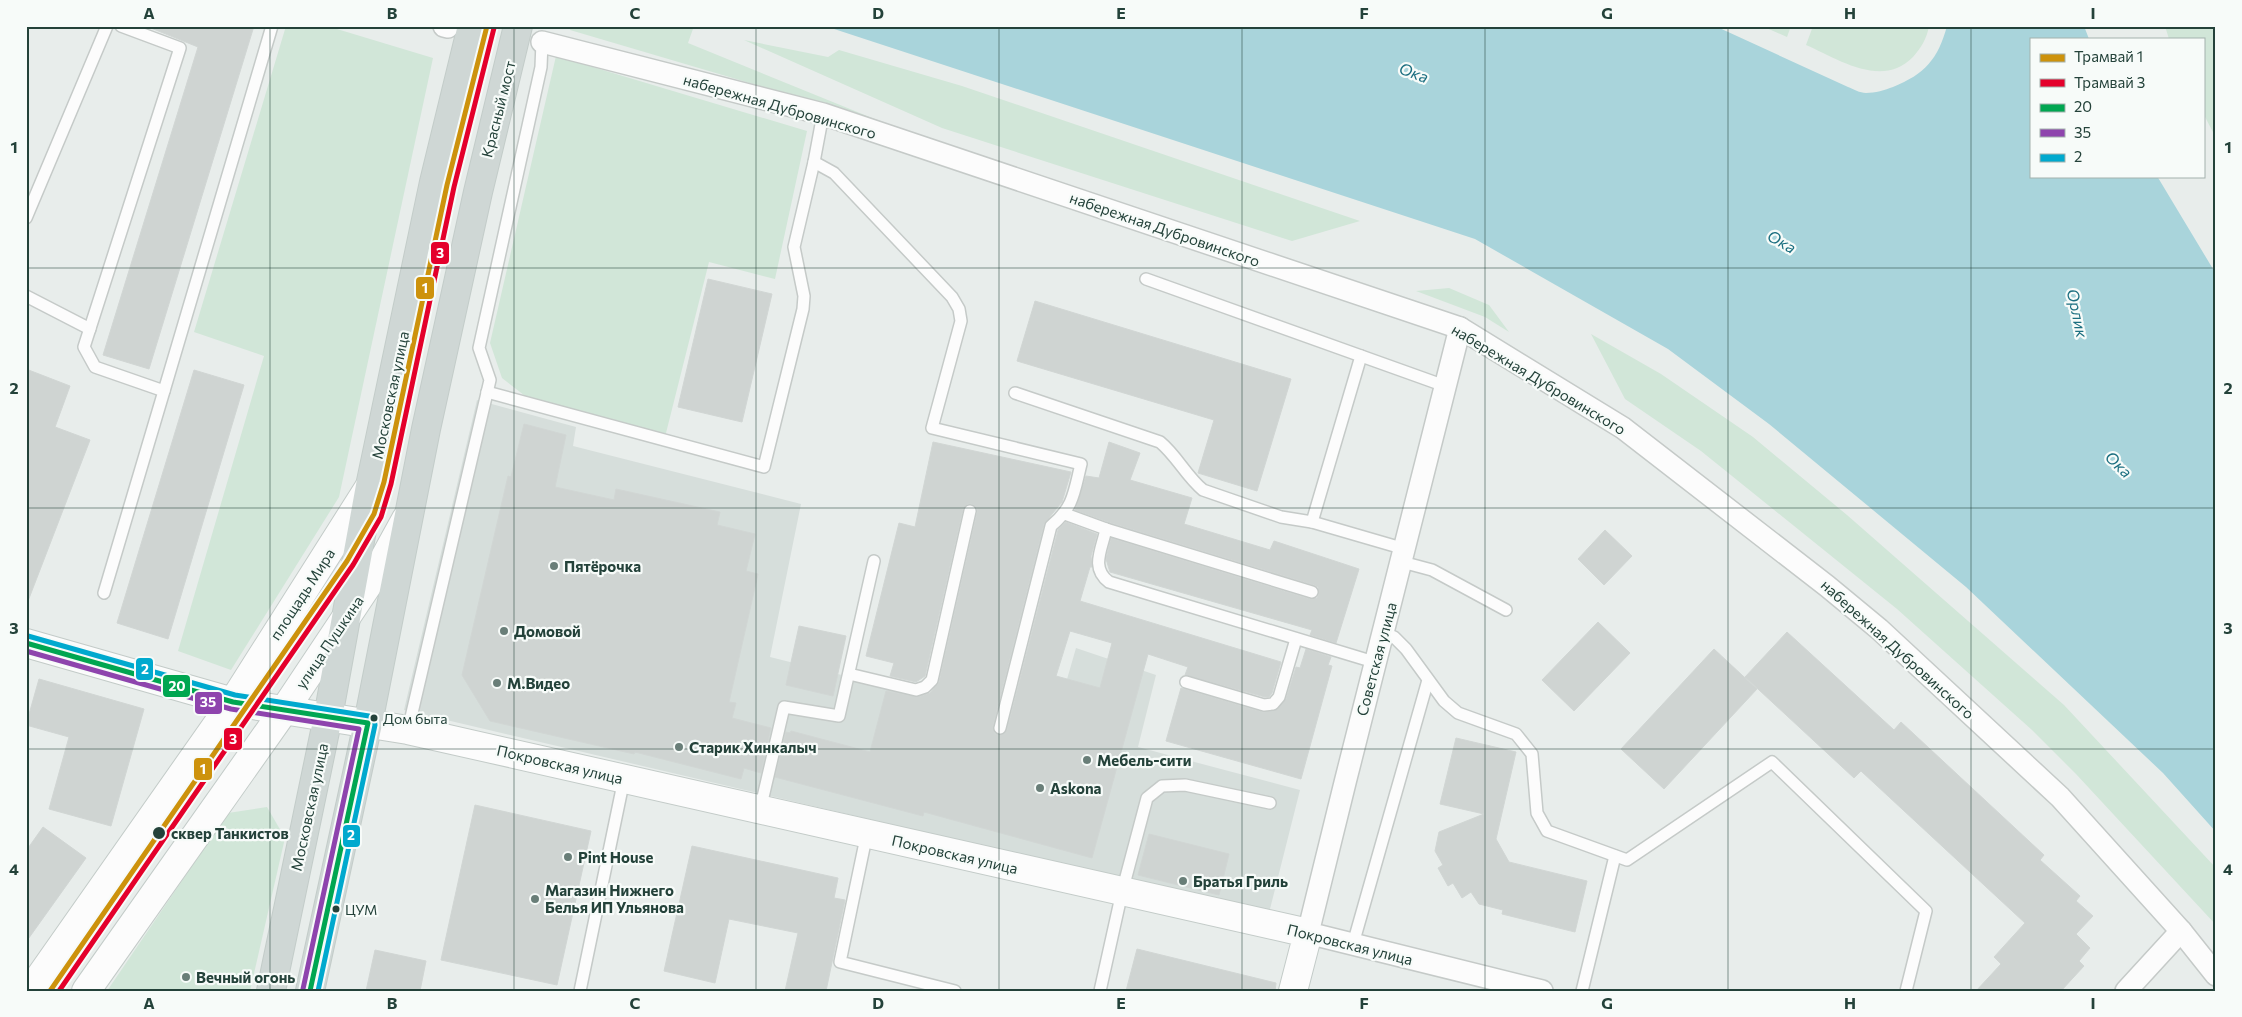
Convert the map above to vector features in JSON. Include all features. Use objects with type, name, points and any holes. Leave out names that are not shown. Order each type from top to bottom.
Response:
[{"type":"main road","name":"Московская улица","points":[[271,991],[328,717],[370,486],[434,182],[455,26]]},
{"type":"main road","name":"Красный мост","points":[[411,511],[426,429],[478,192],[518,26]]},
{"type":"main road","points":[[310,991],[368,723],[411,511]]},
{"type":"street","name":"набережная Дубровинского","points":[[542,42],[823,114],[1460,328],[1623,428],[1827,586],[1879,629],[2060,797],[2181,931],[2216,975]]},
{"type":"street","name":"Советская улица","points":[[1293,991],[1374,662],[1403,556],[1460,328]]},
{"type":"street","name":"площадь Мира","points":[[233,702],[370,486]]},
{"type":"street","name":"улица Пушкина","points":[[86,991],[347,616],[379,568],[411,511]]},
{"type":"street","name":"Покровская улица","points":[[26,643],[233,702],[408,730],[1308,933],[1542,991]]},
{"type":"street","points":[[30,991],[233,702]]},
{"type":"street","points":[[2126,991],[2181,931]]},
{"type":"lane","points":[[26,218],[107,26]]},
{"type":"lane","points":[[122,26],[180,48],[84,347],[95,367],[164,391]]},
{"type":"lane","points":[[104,593],[272,26]]},
{"type":"lane","points":[[408,730],[490,380],[479,348],[540,67],[542,42]]},
{"type":"lane","points":[[487,392],[764,467],[803,309],[804,296],[794,247],[823,114]]},
{"type":"lane","points":[[814,162],[834,173],[952,297],[959,309],[962,322],[932,428],[1081,464],[1072,499],[1065,514],[1051,526],[1000,728]]},
{"type":"lane","points":[[1146,279],[1445,386]]},
{"type":"lane","points":[[26,296],[90,329]]},
{"type":"lane","points":[[1312,522],[1361,356]]},
{"type":"lane","points":[[1015,393],[1160,442],[1168,448],[1193,482],[1203,490],[1282,517],[1312,522],[1403,556],[1506,610]]},
{"type":"lane","points":[[848,674],[916,690],[925,687],[932,680],[970,511]]},
{"type":"lane","points":[[1065,514],[1106,529],[1312,592]]},
{"type":"lane","points":[[1106,529],[1097,568],[1101,577],[1109,582],[1374,662]]},
{"type":"lane","points":[[760,810],[784,707],[839,716],[874,561]]},
{"type":"lane","points":[[1383,632],[1394,637],[1406,649],[1444,701],[1458,713],[1516,734],[1532,754],[1537,813],[1547,831],[1615,856],[1627,860],[1772,762],[1926,911],[1906,991]]},
{"type":"lane","points":[[1186,682],[1264,705],[1273,704],[1278,697],[1296,639]]},
{"type":"lane","points":[[1353,944],[1428,680]]},
{"type":"lane","points":[[580,991],[624,779]]},
{"type":"lane","points":[[1100,991],[1122,892],[1147,798],[1162,786],[1184,785],[1270,803]]},
{"type":"lane","points":[[867,833],[840,962],[955,991]]},
{"type":"lane","points":[[1582,991],[1615,856]]},
{"type":"shaded area","points":[[477,400],[576,427],[573,446],[801,504],[770,657],[1053,728],[1076,648],[1156,675],[1138,747],[1300,790],[1269,913],[404,710]]},
{"type":"green space","points":[[286,26],[327,26],[433,58],[339,497],[231,670],[178,651],[264,356],[194,332]]},
{"type":"green space","points":[[571,26],[694,26],[688,43],[882,122],[570,30]]},
{"type":"green space","points":[[1762,26],[1791,26],[1787,37]]},
{"type":"green space","points":[[1813,26],[1929,26],[1923,43],[1913,57],[1901,66],[1888,71],[1874,71],[1846,63],[1806,45]]},
{"type":"green space","points":[[2165,26],[2216,26],[2216,138],[2204,115],[2204,38],[2169,38]]},
{"type":"green space","points":[[744,40],[828,57],[839,50],[962,86],[1360,221],[1292,241],[942,128]]},
{"type":"green space","points":[[556,56],[807,131],[775,279],[709,262],[665,437],[529,399],[502,378],[490,343]]},
{"type":"green space","points":[[1449,288],[1489,305],[1509,332],[1485,317],[1416,291]]},
{"type":"green space","points":[[1591,334],[1661,374],[1753,437],[1847,515],[2064,705],[2216,868],[2216,925],[2076,774],[2032,730],[1897,609],[1701,451],[1625,399]]},
{"type":"green space","name":"сквер Танкистов","points":[[267,807],[285,838],[250,991],[107,991],[228,813]]},
{"type":"water","points":[[825,26],[1715,26],[1859,92],[1866,93],[1893,87],[1922,71],[1939,48],[1947,26],[2084,26],[2089,38],[2030,38],[2030,178],[2158,178],[2216,274],[2216,832],[2163,773],[1966,587],[1769,424],[1668,349],[1475,239]]},
{"type":"building","points":[[146,26],[254,26],[149,369],[103,355],[198,47]]},
{"type":"building","points":[[708,279],[772,294],[742,422],[678,407]]},
{"type":"building","points":[[1035,301],[1291,379],[1257,491],[1198,473],[1214,420],[1017,361]]},
{"type":"building","points":[[26,369],[70,386],[55,427],[90,440],[28,601],[26,601]]},
{"type":"building","points":[[194,370],[244,385],[168,639],[117,623]]},
{"type":"building","points":[[524,424],[566,435],[555,487],[614,500],[616,489],[720,512],[717,525],[755,534],[746,571],[758,574],[729,702],[736,703],[732,718],[771,728],[761,773],[744,768],[741,779],[635,752],[634,754],[490,721],[462,675],[508,476],[511,477]]},
{"type":"building","points":[[933,442],[1071,472],[1062,502],[1044,524],[993,726],[995,734],[1002,735],[1007,730],[1058,530],[1066,522],[1097,534],[1091,556],[1092,567],[1090,567],[1080,601],[1281,662],[1272,693],[1269,697],[1265,697],[1185,675],[1188,667],[1148,654],[1092,858],[924,812],[923,816],[775,777],[786,732],[790,733],[791,731],[870,752],[886,691],[918,697],[930,693],[939,682],[977,513],[977,508],[972,504],[967,504],[963,509],[925,676],[916,682],[890,676],[894,663],[866,656],[899,523],[915,527]],"holes":[[[1070,631],[1112,643],[1100,688],[1056,676]]]},
{"type":"building","points":[[1109,442],[1140,453],[1130,480],[1192,498],[1184,524],[1270,550],[1274,541],[1359,569],[1336,643],[1310,635],[1312,630],[1110,572],[1106,559],[1111,538],[1310,599],[1317,598],[1319,594],[1318,587],[1314,585],[1108,522],[1075,510],[1086,476],[1099,478]]},
{"type":"building","points":[[1605,530],[1632,556],[1604,585],[1578,559]]},
{"type":"building","points":[[1598,622],[1630,653],[1574,711],[1542,680]]},
{"type":"building","points":[[799,626],[846,636],[833,696],[786,685]]},
{"type":"building","points":[[1787,632],[1894,730],[1901,722],[2044,855],[2040,860],[2080,896],[2076,901],[2093,916],[2076,934],[2090,948],[2079,961],[2084,966],[2061,991],[1976,991],[2001,964],[1994,957],[2025,923],[1861,771],[1854,778],[1745,677]]},
{"type":"building","points":[[1306,649],[1331,657],[1328,665],[1332,666],[1301,779],[1166,741],[1181,688],[1262,712],[1274,711],[1286,699],[1296,667],[1300,668]]},
{"type":"building","points":[[1714,649],[1757,689],[1664,789],[1621,749]]},
{"type":"building","points":[[39,679],[144,709],[111,826],[49,809],[69,737],[26,725]]},
{"type":"building","points":[[1456,738],[1516,752],[1496,839],[1509,862],[1587,881],[1575,932],[1502,914],[1503,910],[1479,904],[1471,892],[1462,898],[1453,883],[1448,886],[1438,868],[1443,865],[1435,851],[1439,832],[1484,814],[1440,804]]},
{"type":"building","points":[[475,805],[591,831],[557,985],[441,960]]},
{"type":"building","points":[[43,827],[86,858],[26,942],[26,851]]},
{"type":"building","points":[[1149,834],[1229,854],[1219,895],[1138,875]]},
{"type":"building","points":[[692,846],[838,878],[834,898],[845,900],[826,991],[785,991],[798,933],[729,919],[715,983],[664,971]]},
{"type":"building","points":[[1137,949],[1276,983],[1275,991],[1126,991]]},
{"type":"building","points":[[375,950],[426,961],[420,991],[366,991]]},
{"type":"tram line","name":"1","points":[[50,991],[347,561],[374,514],[384,482],[447,185],[487,26]]},
{"type":"tram line","name":"3","points":[[59,991],[353,565],[381,517],[391,484],[454,187],[494,28]]},
{"type":"transit line","name":"2","points":[[28,636],[235,695],[374,718],[375,725],[318,991]]},
{"type":"transit line","name":"20","points":[[26,643],[233,702],[368,723],[310,991]]},
{"type":"transit line","name":"35","points":[[26,651],[231,709],[359,729],[303,989]]},
{"type":"place","name":"Пятёрочка","points":[[554,566]]},
{"type":"place","name":"Домовой","points":[[504,631]]},
{"type":"place","name":"М.Видео","points":[[497,683]]},
{"type":"place","name":"Дом быта","points":[[374,718]]},
{"type":"place","name":"Старик Хинкалыч","points":[[679,747]]},
{"type":"place","name":"Мебель-сити","points":[[1087,760]]},
{"type":"place","name":"Askona","points":[[1040,788]]},
{"type":"place","name":"сквер Танкистов","points":[[159,833]]},
{"type":"place","name":"Pint House","points":[[568,857]]},
{"type":"place","name":"Братья Гриль","points":[[1183,881]]},
{"type":"place","name":"Магазин Нижнего Белья ИП Ульянова","points":[[535,899]]},
{"type":"place","name":"ЦУМ","points":[[336,909]]},
{"type":"place","name":"Вечный огонь","points":[[186,977]]},
{"type":"water label","name":"Ока","points":[[1414,72]]},
{"type":"water label","name":"Ока","points":[[1782,241]]},
{"type":"water label","name":"Орлик","points":[[2078,313]]},
{"type":"water label","name":"Ока","points":[[2119,464]]}]
